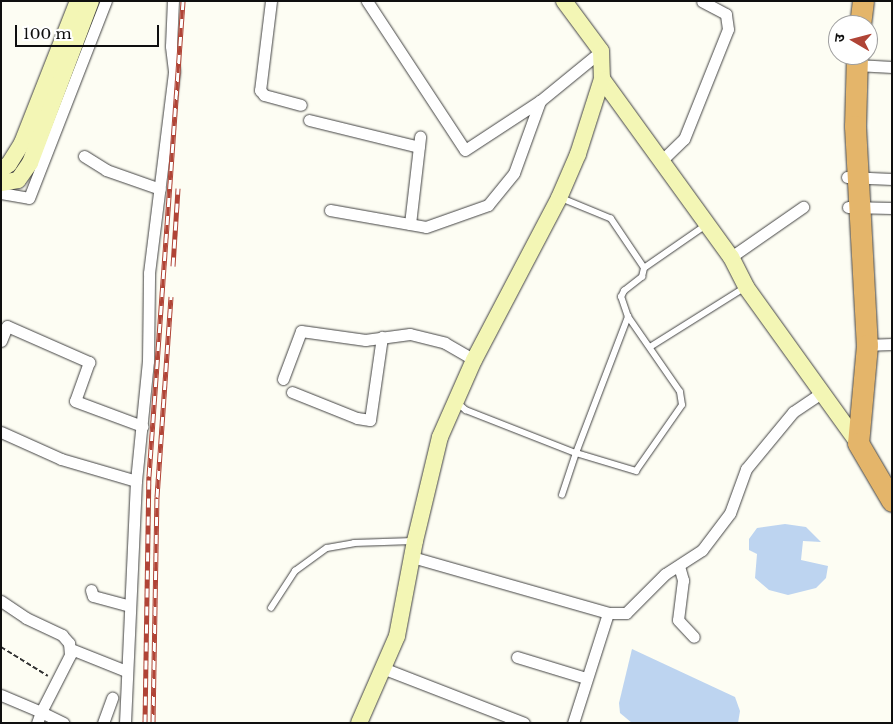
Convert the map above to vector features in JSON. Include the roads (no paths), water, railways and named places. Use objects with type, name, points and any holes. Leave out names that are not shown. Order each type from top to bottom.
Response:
[{"type":"highway","points":[[851,15],[853,1]]},
{"type":"highway","points":[[861,15],[863,1]]},
{"type":"highway","points":[[854,65],[852,177],[863,345],[858,443],[892,501]]},
{"type":"street","points":[[1,170],[9,164],[22,143],[78,1]]},
{"type":"street","points":[[1,183],[22,178],[30,164],[91,1]]},
{"type":"street","points":[[1,193],[29,198],[106,1]]},
{"type":"street","points":[[125,723],[136,481],[148,361],[150,273],[174,71],[171,46],[173,1]]},
{"type":"street","points":[[271,1],[260,90],[264,95],[301,105]]},
{"type":"street","points":[[367,1],[465,150],[540,101],[601,51]]},
{"type":"street","points":[[359,723],[385,669],[398,636],[413,549],[435,452],[474,360],[559,198],[578,154],[602,79],[601,51],[564,1]]},
{"type":"street","points":[[660,162],[684,139],[728,29],[726,14],[702,1]]},
{"type":"street","points":[[878,64],[892,67]]},
{"type":"street","points":[[602,79],[660,162],[731,257],[746,287],[858,443]]},
{"type":"street","points":[[330,210],[426,227],[488,206],[514,173],[540,101]]},
{"type":"street","points":[[309,120],[420,142],[410,224]]},
{"type":"street","points":[[84,156],[106,170],[160,189]]},
{"type":"street","points":[[852,177],[892,179]]},
{"type":"street","points":[[731,257],[803,207]]},
{"type":"street","points":[[853,207],[892,208]]},
{"type":"street","points":[[1,340],[7,326],[89,362],[75,401],[142,426]]},
{"type":"street","points":[[283,379],[301,330],[365,340],[410,334],[423,336],[445,343],[474,360]]},
{"type":"street","points":[[292,392],[357,418],[370,420],[382,337]]},
{"type":"street","points":[[863,345],[892,344]]},
{"type":"street","points":[[413,549],[608,613],[621,614],[632,609],[665,574],[698,554],[730,513],[742,475],[788,416],[823,392]]},
{"type":"street","points":[[1,432],[61,459],[136,481]]},
{"type":"street","points":[[679,566],[683,580],[678,620],[694,636]]},
{"type":"street","points":[[91,590],[94,596],[130,606]]},
{"type":"street","points":[[1,601],[26,618],[62,635],[71,649],[126,671]]},
{"type":"street","points":[[573,723],[608,613]]},
{"type":"street","points":[[39,718],[71,649]]},
{"type":"street","points":[[517,657],[586,678]]},
{"type":"street","points":[[385,669],[524,723]]},
{"type":"street","points":[[1,695],[39,718],[64,723]]},
{"type":"street","points":[[103,723],[112,698]]},
{"type":"lane","points":[[559,198],[611,219],[644,268]]},
{"type":"lane","points":[[456,401],[466,410],[576,453],[630,471],[642,465],[683,400],[650,347],[628,317],[621,297],[625,289],[642,277],[644,268],[706,225]]},
{"type":"lane","points":[[650,347],[746,287]]},
{"type":"lane","points":[[562,495],[628,317]]},
{"type":"lane","points":[[271,608],[294,571],[327,548],[354,543],[413,549]]},
{"type":"water","points":[[785,524],[806,527],[821,542],[803,541],[801,560],[828,566],[826,578],[816,588],[788,595],[769,590],[755,578],[757,554],[749,550],[749,539],[757,528]]},
{"type":"water","points":[[632,649],[735,697],[740,711],[738,723],[632,723],[620,713],[619,703]]},
{"type":"railway","points":[[145,723],[149,476],[183,1]]},
{"type":"railway","points":[[173,266],[178,188]]},
{"type":"railway","points":[[153,723],[157,497],[171,296]]}]
